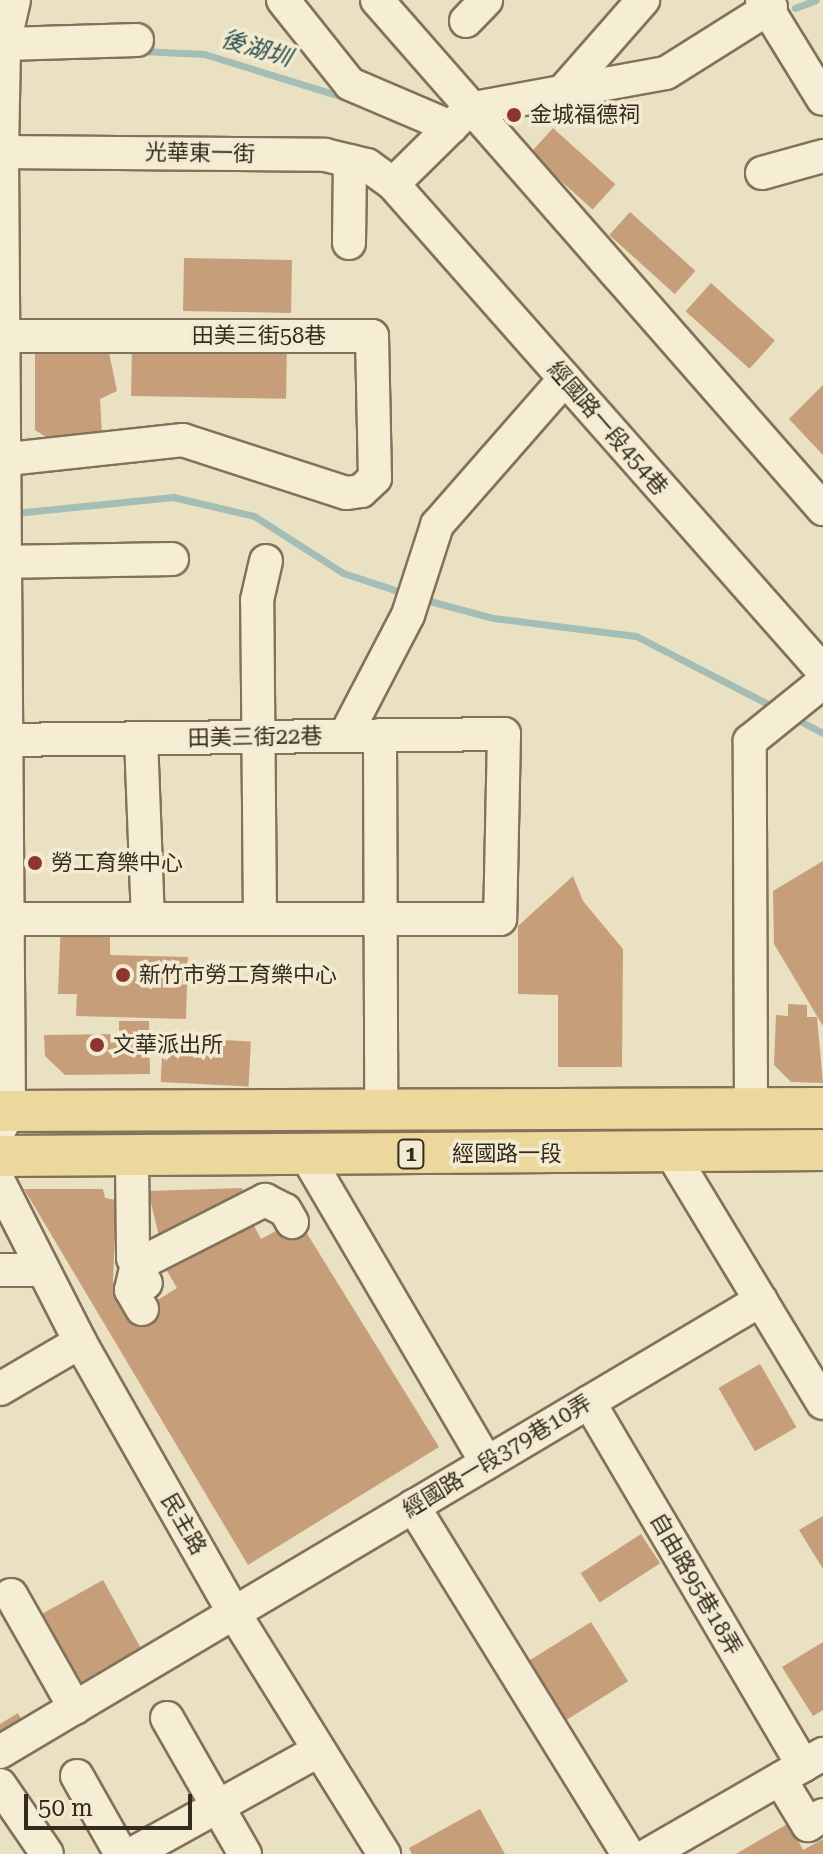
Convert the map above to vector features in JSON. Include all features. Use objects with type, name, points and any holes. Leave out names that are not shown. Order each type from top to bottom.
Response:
[{"type":"main road","name":"1","points":[[3,1117],[381,1108],[823,1108]]},
{"type":"main road","name":"經國路一段","points":[[0,1156],[672,1154],[823,1150]]},
{"type":"street","points":[[283,0],[350,84],[460,118]]},
{"type":"street","points":[[377,0],[460,118],[823,509]]},
{"type":"street","points":[[564,90],[643,0]]},
{"type":"street","points":[[393,184],[460,118],[564,90],[666,73],[766,3],[823,99]]},
{"type":"street","points":[[3,1117],[5,531],[1,152],[6,18],[137,40]]},
{"type":"street","name":"光華東一街","points":[[1,152],[325,155],[350,161],[393,184]]},
{"type":"street","points":[[762,173],[823,156]]},
{"type":"street","points":[[349,243],[350,161]]},
{"type":"street","name":"經國路一段454巷","points":[[393,184],[823,671]]},
{"type":"street","name":"田美三街58巷","points":[[2,336],[372,336],[375,478],[361,491],[346,493],[183,440],[2,460]]},
{"type":"street","points":[[345,736],[414,599],[437,525],[565,379]]},
{"type":"street","points":[[5,531],[172,559]]},
{"type":"street","points":[[260,919],[257,600],[266,561]]},
{"type":"street","points":[[751,1107],[750,741],[823,682]]},
{"type":"street","name":"田美三街22巷","points":[[3,740],[504,734],[500,919],[381,919]]},
{"type":"street","points":[[380,735],[381,1108]]},
{"type":"street","points":[[141,738],[148,919]]},
{"type":"street","points":[[4,919],[381,919]]},
{"type":"street","points":[[672,1154],[823,1403]]},
{"type":"street","points":[[255,1155],[265,1200],[287,1225]]},
{"type":"street","points":[[306,1155],[487,1463]]},
{"type":"street","points":[[132,1157],[137,1265],[148,1306]]},
{"type":"street","name":"民主路","points":[[0,1184],[80,1342],[234,1613],[384,1854]]},
{"type":"street","points":[[137,1265],[265,1200]]},
{"type":"street","points":[[0,1270],[42,1270]]},
{"type":"street","name":"經國路一段379巷10弄","points":[[0,1752],[761,1300]]},
{"type":"street","points":[[0,1389],[80,1342]]},
{"type":"street","name":"自由路95巷18弄","points":[[589,1402],[802,1767],[808,1825],[823,1815]]},
{"type":"street","points":[[413,1506],[628,1854]]},
{"type":"street","points":[[11,1595],[75,1708]]},
{"type":"street","points":[[167,1718],[245,1854]]},
{"type":"street","points":[[132,1854],[318,1751]]},
{"type":"street","points":[[649,1854],[802,1767]]},
{"type":"street","points":[[77,1776],[121,1854]]},
{"type":"street","points":[[0,1785],[47,1854]]},
{"type":"building","points":[[553,128],[615,184],[593,209],[530,153]]},
{"type":"building","points":[[630,212],[695,271],[675,294],[609,235]]},
{"type":"building","points":[[184,258],[292,260],[291,313],[183,311]]},
{"type":"building","points":[[711,283],[775,341],[749,369],[686,311]]},
{"type":"building","points":[[106,338],[117,391],[100,399],[102,435],[49,439],[35,430],[35,349]]},
{"type":"building","points":[[132,342],[287,345],[286,399],[131,396]]},
{"type":"building","points":[[823,385],[823,455],[789,419]]},
{"type":"building","points":[[823,861],[823,1026],[774,944],[773,891]]},
{"type":"building","points":[[573,876],[583,901],[623,949],[622,1067],[558,1067],[558,995],[518,994],[518,926]]},
{"type":"building","name":"新竹市勞工育樂中心","points":[[61,922],[110,924],[110,955],[188,957],[186,1019],[76,1016],[77,994],[58,994]]},
{"type":"building","points":[[788,1004],[807,1005],[807,1017],[817,1017],[823,1083],[791,1082],[774,1065],[776,1015],[788,1016]]},
{"type":"building","name":"文華派出所","points":[[119,1021],[149,1021],[150,1074],[65,1075],[45,1056],[44,1035],[119,1034]]},
{"type":"building","points":[[163,1037],[251,1042],[249,1087],[161,1082]]},
{"type":"building","points":[[242,1188],[244,1199],[159,1236],[148,1191]]},
{"type":"building","points":[[24,1189],[103,1189],[105,1198],[116,1200],[113,1282],[133,1315],[177,1288],[164,1266],[250,1218],[261,1239],[298,1219],[439,1447],[248,1565]]},
{"type":"building","points":[[760,1364],[797,1427],[755,1451],[718,1388]]},
{"type":"building","points":[[823,1516],[823,1569],[799,1530]]},
{"type":"building","points":[[641,1534],[660,1563],[600,1603],[581,1573]]},
{"type":"building","points":[[103,1580],[146,1658],[86,1691],[43,1613]]},
{"type":"building","points":[[591,1622],[628,1681],[557,1726],[520,1667]]},
{"type":"building","points":[[823,1642],[823,1710],[813,1716],[782,1667]]},
{"type":"building","points":[[18,1713],[27,1729],[0,1744],[0,1724]]},
{"type":"building","points":[[480,1809],[505,1854],[412,1854],[409,1848]]},
{"type":"building","points":[[789,1823],[803,1850],[823,1839],[823,1854],[736,1854]]},
{"type":"waterway","name":"後湖圳","points":[[795,8],[816,0]]},
{"type":"waterway","name":"後湖圳","points":[[141,51],[204,54],[349,99]]},
{"type":"waterway","points":[[15,513],[173,497],[254,516],[343,573],[407,594]]},
{"type":"waterway","points":[[422,599],[493,618],[636,636],[768,704]]},
{"type":"waterway","points":[[802,722],[823,733]]},
{"type":"place","name":"金城福德祠","points":[[514,115]]},
{"type":"place","name":"勞工育樂中心","points":[[35,863]]},
{"type":"place","name":"新竹市勞工育樂中心","points":[[123,975]]},
{"type":"place","name":"文華派出所","points":[[97,1045]]}]
